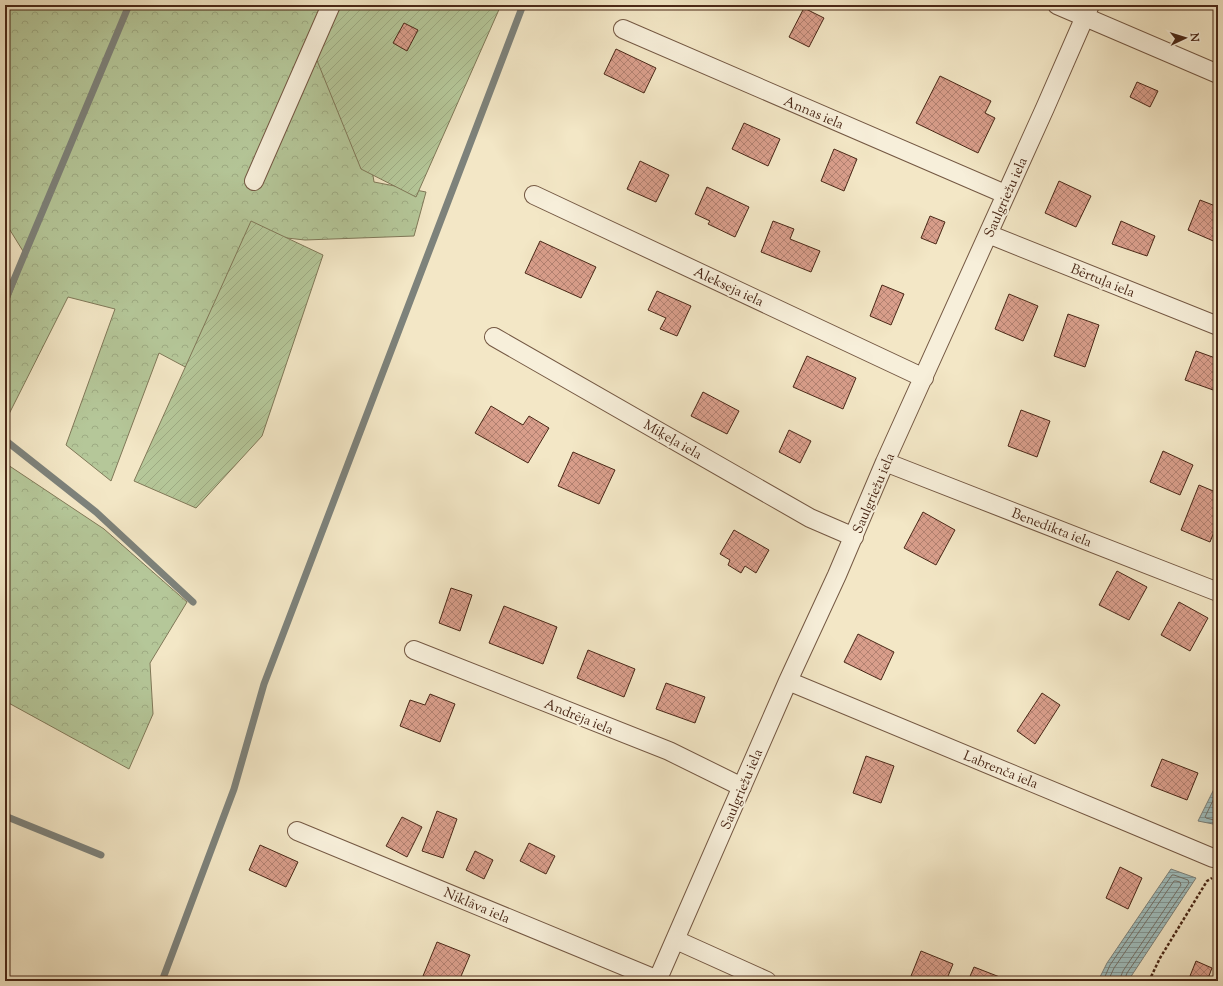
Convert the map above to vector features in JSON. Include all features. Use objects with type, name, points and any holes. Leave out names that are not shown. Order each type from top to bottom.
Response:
[{"type":"street","points":[[254,181],[331,5]]},
{"type":"street","points":[[1056,5],[1088,11],[1218,74]]},
{"type":"street","name":"Saulgriežu iela","points":[[657,981],[788,681],[854,537],[885,462],[1088,11]]},
{"type":"street","name":"Annas iela","points":[[623,29],[1006,194]]},
{"type":"street","name":"Alekseja iela","points":[[534,195],[924,378]]},
{"type":"street","name":"Bērtuļa iela","points":[[988,234],[1218,326]]},
{"type":"street","name":"Miķeļa iela","points":[[494,337],[810,518],[854,537]]},
{"type":"street","name":"Benedikta iela","points":[[885,462],[1218,592]]},
{"type":"street","name":"Andrēja iela","points":[[414,650],[669,751],[742,787]]},
{"type":"street","name":"Labrenča iela","points":[[788,681],[1120,819],[1215,864]]},
{"type":"street","name":"Niklāva iela","points":[[297,831],[657,981]]},
{"type":"street","points":[[676,940],[767,981]]},
{"type":"path","points":[[1149,981],[1160,958],[1207,881],[1215,864]]},
{"type":"green space","points":[[5,5],[347,5],[374,182],[426,192],[414,236],[305,240],[250,234],[204,377],[159,353],[111,481],[66,445],[115,309],[68,297],[8,416],[5,414],[5,310],[26,256],[5,222]]},
{"type":"green space","points":[[339,5],[501,5],[416,197],[361,169],[316,58]]},
{"type":"green space","points":[[251,221],[323,255],[262,436],[196,508],[134,481]]},
{"type":"green space","points":[[5,463],[104,529],[187,602],[150,663],[153,714],[129,769],[5,701]]},
{"type":"water","points":[[1218,781],[1218,825],[1198,821]]},
{"type":"water","points":[[1171,869],[1196,878],[1128,981],[1098,981],[1107,963]]},
{"type":"building","points":[[804,8],[824,18],[809,47],[789,37]]},
{"type":"building","points":[[404,23],[418,30],[407,51],[393,43]]},
{"type":"building","points":[[616,49],[656,68],[644,93],[604,74]]},
{"type":"building","points":[[940,76],[991,101],[985,113],[995,118],[978,153],[916,123]]},
{"type":"building","points":[[1137,82],[1158,91],[1150,107],[1130,97]]},
{"type":"building","points":[[744,123],[780,139],[768,166],[732,149]]},
{"type":"building","points":[[834,149],[857,159],[844,191],[821,181]]},
{"type":"building","points":[[640,161],[669,175],[656,202],[627,189]]},
{"type":"building","points":[[1059,181],[1091,196],[1076,227],[1045,213]]},
{"type":"building","points":[[707,187],[749,207],[735,237],[708,224],[710,221],[695,214]]},
{"type":"building","points":[[1200,200],[1218,207],[1218,243],[1188,230]]},
{"type":"building","points":[[930,216],[945,222],[936,244],[921,238]]},
{"type":"building","points":[[773,221],[794,229],[790,239],[820,251],[811,272],[761,252]]},
{"type":"building","points":[[1121,221],[1155,236],[1147,256],[1112,244]]},
{"type":"building","points":[[540,241],[596,267],[581,298],[525,273]]},
{"type":"building","points":[[882,285],[904,294],[891,325],[870,316]]},
{"type":"building","points":[[657,291],[691,306],[677,336],[660,329],[666,318],[648,310]]},
{"type":"building","points":[[1009,294],[1038,306],[1023,341],[995,329]]},
{"type":"building","points":[[1068,314],[1099,325],[1085,367],[1054,356]]},
{"type":"building","points":[[1196,351],[1218,359],[1218,386],[1216,391],[1185,380]]},
{"type":"building","points":[[807,356],[856,378],[843,409],[793,387]]},
{"type":"building","points":[[703,392],[739,411],[727,434],[691,416]]},
{"type":"building","points":[[491,406],[523,425],[529,416],[549,428],[528,463],[475,433]]},
{"type":"building","points":[[1021,410],[1050,421],[1037,457],[1008,446]]},
{"type":"building","points":[[789,430],[811,441],[800,463],[779,452]]},
{"type":"building","points":[[1163,451],[1193,465],[1180,495],[1150,482]]},
{"type":"building","points":[[573,452],[615,470],[599,504],[558,486]]},
{"type":"building","points":[[1199,485],[1218,493],[1218,533],[1214,532],[1210,542],[1181,530]]},
{"type":"building","points":[[923,512],[955,530],[936,565],[904,548]]},
{"type":"building","points":[[734,530],[769,550],[756,573],[745,566],[741,573],[728,565],[730,560],[720,554]]},
{"type":"building","points":[[1117,571],[1147,587],[1129,620],[1099,605]]},
{"type":"building","points":[[451,588],[472,595],[460,631],[439,623]]},
{"type":"building","points":[[1179,602],[1208,618],[1190,651],[1161,635]]},
{"type":"building","points":[[504,606],[557,627],[543,664],[489,643]]},
{"type":"building","points":[[858,634],[894,652],[881,680],[844,662]]},
{"type":"building","points":[[588,650],[635,669],[624,697],[577,678]]},
{"type":"building","points":[[666,683],[705,697],[695,723],[656,709]]},
{"type":"building","points":[[1042,693],[1060,705],[1035,744],[1017,731]]},
{"type":"building","points":[[430,694],[455,704],[440,742],[400,726],[410,700],[425,705]]},
{"type":"building","points":[[866,756],[894,766],[881,803],[853,793]]},
{"type":"building","points":[[1162,759],[1198,773],[1187,800],[1151,786]]},
{"type":"building","points":[[437,811],[457,819],[443,858],[422,851]]},
{"type":"building","points":[[402,817],[422,827],[407,857],[386,846]]},
{"type":"building","points":[[529,843],[555,856],[546,874],[520,861]]},
{"type":"building","points":[[260,845],[298,862],[286,887],[249,870]]},
{"type":"building","points":[[475,851],[493,860],[484,879],[466,870]]},
{"type":"building","points":[[1120,867],[1142,878],[1128,909],[1106,898]]},
{"type":"building","points":[[437,942],[470,955],[459,981],[434,981],[423,976]]},
{"type":"building","points":[[921,951],[953,964],[946,981],[909,981]]},
{"type":"building","points":[[1196,961],[1212,968],[1207,981],[1188,981]]},
{"type":"building","points":[[974,967],[1010,981],[968,981]]},
{"type":"waterway","points":[[5,301],[129,5]]},
{"type":"waterway","points":[[162,981],[234,789],[264,684],[523,5]]},
{"type":"waterway","points":[[5,440],[96,512],[193,602]]},
{"type":"waterway","points":[[5,816],[101,855]]}]
